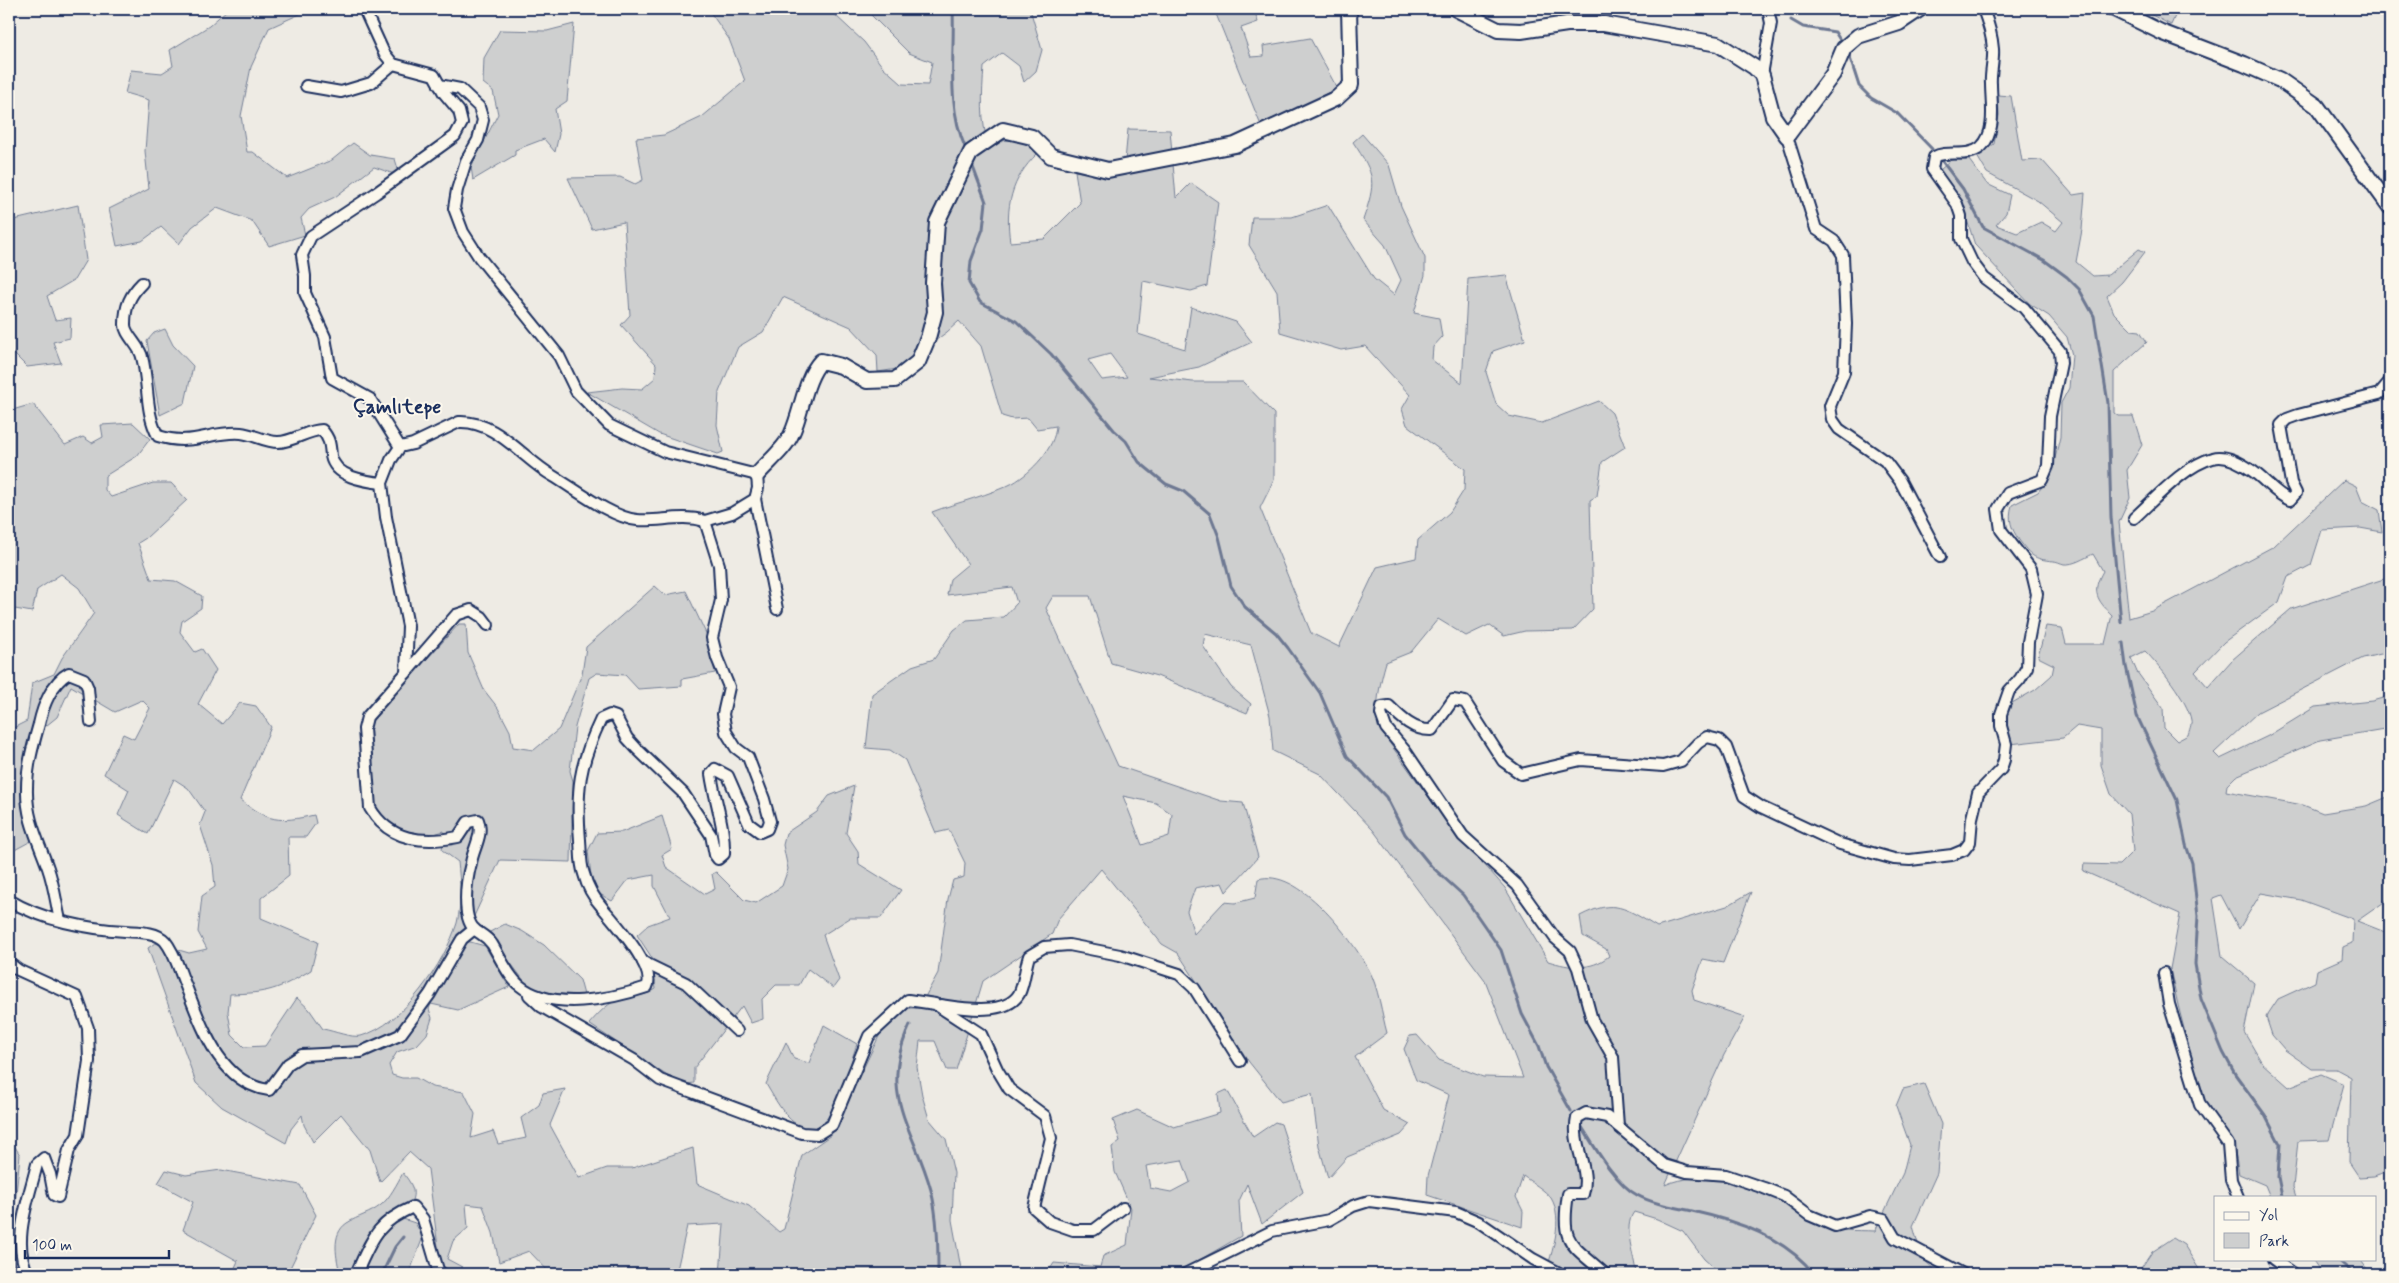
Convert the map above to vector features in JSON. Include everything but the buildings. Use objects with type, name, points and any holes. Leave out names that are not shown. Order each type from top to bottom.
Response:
[{"type":"street","points":[[364,9],[384,53],[393,64],[434,75],[439,85],[459,111],[462,123],[455,136],[376,193],[311,236],[302,255],[305,293],[325,337],[332,378],[370,399],[400,447]]},
{"type":"street","points":[[756,475],[791,436],[812,370],[821,361],[841,366],[867,381],[896,380],[918,362],[928,338],[934,312],[933,283],[937,222],[971,152],[1003,130],[1032,137],[1051,156],[1108,170],[1235,146],[1337,98],[1351,85],[1348,9]]},
{"type":"street","points":[[1456,9],[1498,30],[1521,31],[1568,24],[1604,24],[1676,35],[1718,44],[1754,67],[1762,75]]},
{"type":"street","points":[[1768,9],[1771,23],[1762,75],[1773,116],[1787,136],[1816,229],[1834,241],[1843,255],[1846,324],[1844,372],[1830,406],[1832,419],[1838,430],[1885,461],[1900,482],[1940,557]]},
{"type":"street","points":[[1787,136],[1833,74],[1844,48],[1858,36],[1898,23],[1920,9]]},
{"type":"street","points":[[1618,1126],[1613,1057],[1592,1020],[1578,968],[1570,951],[1555,938],[1517,885],[1463,836],[1406,752],[1386,728],[1381,714],[1382,707],[1389,706],[1407,722],[1424,730],[1432,730],[1453,700],[1465,702],[1503,761],[1522,774],[1581,760],[1663,766],[1681,761],[1698,743],[1707,737],[1719,740],[1726,748],[1744,796],[1761,807],[1840,844],[1894,859],[1910,860],[1952,855],[1967,846],[1970,842],[1972,818],[1978,793],[2001,769],[2004,760],[2006,744],[2001,726],[2001,714],[2009,691],[2020,680],[2027,667],[2028,642],[2037,594],[2032,569],[2001,530],[1998,509],[2008,493],[2042,480],[2048,466],[2050,416],[2062,362],[2060,351],[2024,308],[1984,278],[1972,262],[1961,239],[1961,216],[1957,204],[1932,169],[1934,157],[1940,154],[1972,152],[1982,146],[1987,137],[1992,117],[1990,83],[1994,52],[1990,28],[1982,9]]},
{"type":"street","points":[[2114,9],[2161,32],[2280,80],[2317,106],[2390,207]]},
{"type":"street","points":[[306,86],[341,92],[372,83],[393,64]]},
{"type":"street","points":[[439,85],[460,89],[479,107],[484,120],[478,140],[466,161],[457,190],[454,208],[463,232],[559,356],[576,391],[609,425],[665,452],[756,475]]},
{"type":"street","points":[[142,283],[131,294],[127,305],[124,327],[142,355],[150,415],[158,436],[175,441],[193,441],[241,433],[279,442],[314,430],[322,430],[328,437],[332,458],[338,468],[362,481],[382,483]]},
{"type":"street","points":[[2134,518],[2166,489],[2198,464],[2214,457],[2236,460],[2262,477],[2282,497],[2290,500],[2296,493],[2290,483],[2281,425],[2287,419],[2298,415],[2379,394],[2390,381]]},
{"type":"street","points":[[406,673],[408,626],[386,517],[382,483],[391,460],[400,447],[413,444],[459,422],[473,422],[499,437],[538,468],[617,514],[636,520],[669,517],[694,518],[705,521],[732,513],[755,499]]},
{"type":"street","points":[[756,475],[758,488],[755,499],[778,609]]},
{"type":"street","points":[[518,984],[532,994],[548,1000],[599,1000],[647,987],[648,974],[643,962],[618,924],[602,907],[583,873],[578,791],[582,765],[602,719],[610,715],[616,717],[632,744],[683,793],[711,835],[715,855],[718,859],[724,854],[724,843],[722,823],[711,774],[715,769],[728,776],[749,824],[760,832],[767,829],[770,821],[748,757],[736,748],[726,732],[723,714],[729,687],[717,658],[712,638],[721,600],[719,565],[705,521]]},
{"type":"street","points":[[488,625],[482,617],[471,610],[456,615],[366,716],[364,729],[370,808],[376,819],[391,830],[415,841],[435,842],[458,837],[468,822],[478,820],[481,828],[470,864],[467,885],[467,912],[473,930],[490,941],[518,984],[542,1007],[634,1060],[660,1080],[802,1133],[818,1134],[832,1125],[869,1036],[908,1000],[983,1010],[1000,1007],[1018,995],[1030,956],[1044,947],[1069,945],[1120,956],[1179,974],[1194,988],[1240,1061]]},
{"type":"street","points":[[60,920],[48,869],[34,836],[29,815],[27,789],[29,763],[42,709],[62,676],[69,673],[84,679],[88,688],[91,722]]},
{"type":"street","points":[[9,900],[60,920],[94,929],[148,933],[164,940],[174,956],[217,1055],[234,1075],[254,1088],[269,1090],[288,1064],[302,1055],[361,1052],[400,1034],[430,994],[462,939],[473,930]]},
{"type":"street","points":[[643,962],[686,983],[737,1031]]},
{"type":"street","points":[[9,963],[18,970],[77,997],[88,1028],[89,1061],[78,1135],[69,1150],[58,1197],[54,1195],[50,1174],[44,1158],[37,1164],[21,1238],[23,1265],[28,1274]]},
{"type":"street","points":[[2164,974],[2170,1004],[2200,1105],[2228,1144],[2231,1180],[2238,1196]]},
{"type":"street","points":[[935,1004],[981,1034],[997,1069],[1010,1089],[1045,1116],[1051,1138],[1034,1208],[1050,1222],[1073,1230],[1094,1230],[1122,1208]]},
{"type":"street","points":[[1605,1274],[1577,1252],[1568,1237],[1564,1219],[1568,1194],[1583,1194],[1587,1183],[1575,1128],[1577,1118],[1586,1113],[1607,1117],[1664,1165],[1687,1172],[1726,1175],[1764,1188],[1784,1196],[1809,1214],[1835,1226],[1870,1216],[1884,1219],[1896,1238],[1963,1274]]},
{"type":"street","points":[[1185,1274],[1272,1231],[1329,1220],[1353,1206],[1369,1201],[1456,1212],[1479,1222],[1533,1259],[1561,1274]]},
{"type":"street","points":[[356,1274],[378,1229],[396,1214],[413,1207],[423,1219],[438,1270],[442,1274]]},
{"type":"street","points":[[2274,1260],[2294,1274]]},
{"type":"green space","points":[[228,9],[311,9],[269,28],[251,67],[241,116],[247,152],[253,152],[287,178],[332,160],[353,143],[370,155],[395,159],[398,169],[394,174],[374,167],[335,197],[309,209],[301,218],[305,235],[269,246],[252,221],[217,208],[192,227],[179,244],[161,227],[142,241],[117,246],[109,209],[149,189],[145,151],[149,100],[125,93],[131,70],[162,73],[173,66],[170,50],[209,26]]},
{"type":"green space","points":[[708,9],[816,9],[835,15],[864,42],[882,66],[902,84],[928,85],[932,62],[909,53],[865,9],[1030,9],[1042,50],[1036,71],[1024,82],[1019,66],[1002,53],[984,67],[983,117],[989,147],[1002,141],[1014,140],[1026,145],[1037,154],[1021,173],[1012,194],[1008,217],[1010,242],[1044,239],[1080,203],[1075,171],[1112,176],[1124,172],[1128,129],[1170,130],[1176,198],[1191,183],[1218,202],[1207,286],[1191,291],[1143,281],[1138,334],[1185,349],[1191,307],[1236,322],[1252,342],[1199,367],[1149,377],[1193,382],[1243,382],[1274,414],[1274,480],[1260,508],[1311,633],[1339,647],[1377,567],[1416,558],[1418,540],[1450,512],[1464,490],[1465,469],[1407,425],[1402,409],[1410,395],[1365,346],[1341,350],[1280,332],[1277,291],[1249,245],[1252,217],[1292,217],[1328,205],[1374,279],[1394,295],[1401,280],[1385,245],[1363,220],[1372,188],[1370,172],[1353,142],[1362,134],[1389,165],[1401,206],[1425,258],[1425,275],[1414,313],[1439,318],[1442,337],[1433,347],[1432,360],[1462,383],[1468,279],[1506,275],[1525,340],[1493,351],[1486,372],[1496,404],[1509,416],[1542,423],[1599,401],[1612,413],[1625,447],[1602,462],[1597,496],[1590,500],[1593,609],[1573,630],[1525,631],[1504,636],[1489,625],[1466,636],[1438,619],[1411,652],[1386,662],[1379,694],[1378,727],[1445,820],[1505,888],[1548,961],[1580,967],[1595,964],[1609,956],[1606,949],[1583,936],[1580,916],[1602,907],[1628,910],[1657,927],[1727,906],[1751,892],[1723,963],[1703,959],[1692,990],[1694,1000],[1745,1017],[1724,1055],[1665,1185],[1678,1180],[1694,1178],[1727,1180],[1774,1196],[1790,1205],[1810,1222],[1821,1227],[1875,1231],[1903,1173],[1910,1145],[1896,1106],[1903,1089],[1924,1084],[1941,1124],[1937,1173],[1913,1226],[1922,1258],[1939,1274],[1721,1274],[1704,1259],[1683,1231],[1657,1219],[1634,1212],[1629,1226],[1629,1234],[1636,1274],[1545,1274],[1557,1226],[1555,1206],[1551,1198],[1542,1189],[1523,1176],[1516,1197],[1523,1211],[1522,1227],[1427,1195],[1428,1176],[1449,1095],[1416,1080],[1404,1049],[1410,1036],[1417,1035],[1439,1060],[1483,1077],[1523,1078],[1485,980],[1373,830],[1320,774],[1273,751],[1270,716],[1251,645],[1205,634],[1203,646],[1231,687],[1251,704],[1247,713],[1157,676],[1111,663],[1090,596],[1053,596],[1046,608],[1118,766],[1221,801],[1243,803],[1258,857],[1226,892],[1222,883],[1195,888],[1187,911],[1194,934],[1224,902],[1235,903],[1255,898],[1258,879],[1274,878],[1290,884],[1306,894],[1322,908],[1337,924],[1361,956],[1372,977],[1387,1033],[1355,1057],[1383,1110],[1410,1125],[1401,1135],[1347,1157],[1328,1178],[1319,1146],[1312,1094],[1281,1102],[1249,1062],[1178,953],[1162,944],[1101,869],[1058,919],[1052,934],[983,981],[956,1070],[947,1070],[935,1041],[920,1041],[917,1067],[922,1095],[929,1119],[946,1139],[954,1173],[952,1220],[962,1274],[720,1274],[724,1224],[687,1226],[676,1274],[551,1274],[529,1251],[499,1262],[493,1233],[483,1206],[466,1204],[468,1228],[453,1241],[447,1259],[462,1267],[455,1274],[449,1274],[441,1270],[428,1169],[409,1152],[380,1182],[370,1150],[341,1114],[313,1142],[304,1125],[302,1115],[291,1129],[286,1143],[222,1107],[196,1083],[148,948],[155,943],[189,953],[207,949],[198,932],[202,896],[215,887],[213,865],[200,825],[205,812],[188,788],[174,779],[148,834],[118,815],[129,790],[104,774],[123,734],[134,739],[150,708],[142,700],[115,712],[71,686],[57,717],[36,734],[22,777],[24,811],[33,840],[9,853],[9,730],[27,721],[32,683],[54,674],[62,658],[94,613],[79,588],[61,574],[37,590],[32,612],[15,609],[9,623],[9,411],[33,404],[65,445],[83,437],[92,443],[103,437],[101,425],[133,423],[150,439],[137,456],[105,476],[105,490],[111,497],[153,483],[171,483],[187,500],[146,538],[138,543],[151,579],[175,581],[202,596],[201,608],[182,621],[180,632],[195,652],[202,649],[216,670],[198,704],[222,724],[240,703],[256,706],[271,727],[240,800],[259,813],[275,819],[283,820],[314,815],[316,823],[306,837],[288,837],[289,876],[261,898],[261,918],[318,942],[311,970],[290,982],[272,989],[254,993],[230,994],[228,1012],[232,1035],[244,1047],[265,1046],[297,998],[309,1009],[323,1029],[357,1036],[377,1030],[407,1006],[432,973],[451,939],[460,908],[458,862],[442,850],[444,831],[420,838],[392,827],[375,807],[370,721],[459,624],[466,624],[468,653],[484,690],[498,708],[510,731],[513,747],[534,750],[559,729],[582,674],[586,647],[655,586],[665,595],[686,591],[709,640],[715,673],[682,679],[682,686],[638,689],[625,675],[597,673],[589,678],[575,727],[570,771],[573,781],[571,862],[500,860],[463,940],[485,946],[509,987],[458,1010],[431,1004],[429,1009],[432,1018],[427,1034],[417,1045],[397,1052],[389,1065],[392,1075],[402,1078],[416,1078],[432,1087],[464,1092],[475,1114],[471,1138],[493,1131],[498,1144],[526,1138],[521,1118],[539,1105],[543,1093],[565,1089],[550,1125],[579,1178],[607,1168],[632,1168],[693,1148],[697,1184],[749,1206],[779,1232],[784,1229],[802,1155],[831,1135],[881,1032],[905,1008],[919,1008],[938,973],[948,899],[953,880],[964,877],[965,863],[949,830],[936,833],[905,760],[890,750],[866,748],[872,694],[912,666],[934,659],[954,630],[967,620],[1004,617],[1017,603],[1012,587],[947,595],[950,579],[968,564],[932,512],[995,491],[1013,483],[1028,473],[1052,443],[1056,426],[1037,429],[1028,418],[1012,419],[1002,416],[981,346],[959,321],[897,369],[878,372],[877,355],[851,327],[783,297],[763,332],[738,347],[719,392],[717,425],[723,452],[718,454],[659,434],[587,392],[622,388],[642,389],[655,378],[656,364],[621,325],[630,315],[624,222],[592,229],[568,178],[620,177],[635,184],[643,180],[636,138],[664,135],[702,117],[745,81],[729,39]],"holes":[[[1110,354],[1127,377],[1102,380],[1088,360]],[[1123,796],[1156,803],[1172,814],[1169,836],[1142,845]]]},
{"type":"green space","points":[[1214,9],[1254,9],[1258,22],[1241,28],[1251,57],[1264,56],[1263,46],[1310,38],[1337,88],[1262,128]]},
{"type":"green space","points":[[2140,9],[2178,9],[2171,25]]},
{"type":"green space","points":[[574,24],[567,101],[555,109],[559,134],[555,152],[544,139],[515,150],[515,155],[473,180],[471,167],[498,114],[493,91],[483,83],[484,58],[500,30],[547,31]]},
{"type":"green space","points":[[1998,95],[2011,96],[2022,161],[2042,160],[2073,195],[2085,193],[2082,230],[2076,262],[2093,276],[2108,275],[2139,249],[2145,252],[2122,282],[2107,296],[2114,313],[2131,330],[2140,331],[2147,342],[2114,372],[2114,413],[2118,416],[2133,416],[2142,445],[2127,470],[2130,498],[2119,522],[2129,618],[2152,611],[2274,546],[2344,480],[2356,486],[2362,501],[2379,510],[2382,532],[2360,528],[2322,530],[2311,565],[2288,577],[2279,602],[2224,642],[2195,672],[2208,687],[2232,660],[2291,609],[2390,577],[2390,652],[2363,658],[2258,712],[2214,753],[2220,759],[2268,736],[2315,707],[2372,701],[2390,696],[2390,728],[2320,740],[2236,776],[2227,785],[2226,791],[2303,805],[2323,813],[2366,806],[2390,796],[2390,898],[2357,921],[2390,934],[2390,1170],[2374,1176],[2359,1177],[2349,1162],[2351,1077],[2336,1069],[2312,1069],[2285,1050],[2272,1035],[2266,1017],[2278,999],[2315,982],[2317,970],[2342,959],[2343,947],[2352,943],[2353,919],[2301,900],[2261,893],[2239,929],[2221,895],[2213,898],[2222,956],[2254,983],[2244,1032],[2262,1063],[2289,1087],[2321,1074],[2344,1084],[2329,1140],[2298,1141],[2293,1187],[2296,1196],[2270,1196],[2265,1185],[2239,1174],[2233,1141],[2201,1095],[2170,969],[2180,914],[2083,871],[2084,864],[2119,865],[2133,851],[2129,814],[2111,794],[2101,765],[2101,730],[2077,726],[2063,738],[2010,744],[2005,721],[2012,703],[2035,690],[2052,675],[2054,665],[2038,657],[2046,626],[2062,628],[2066,644],[2105,644],[2112,615],[2097,595],[2097,585],[2103,571],[2093,554],[2068,564],[2037,558],[2019,540],[2011,524],[2012,505],[2038,492],[2051,475],[2060,437],[2061,403],[2069,388],[2072,355],[2067,337],[2049,316],[2030,304],[1975,245],[1961,201],[1939,171],[1951,160],[1969,160],[1987,184],[2010,195],[2006,213],[1996,225],[2017,233],[2041,222],[2056,231],[2063,222],[2038,201],[1987,173],[1977,156],[1994,144],[1999,115]],"holes":[[[2145,651],[2165,674],[2185,703],[2191,722],[2188,735],[2177,741],[2164,728],[2163,708],[2137,672],[2131,658]]]},
{"type":"green space","points":[[78,205],[86,260],[74,280],[47,296],[55,320],[71,318],[70,338],[53,342],[61,363],[27,367],[9,349],[9,232],[14,220]]},
{"type":"green space","points":[[165,329],[173,345],[193,366],[185,403],[160,415],[147,341],[154,333]]},
{"type":"green space","points":[[854,786],[846,833],[858,851],[859,864],[901,890],[881,918],[850,918],[823,935],[839,980],[833,988],[808,969],[799,985],[776,985],[762,999],[763,1019],[751,1023],[742,1006],[694,1068],[694,1083],[681,1085],[589,1024],[604,1008],[613,1002],[623,998],[644,995],[656,989],[652,958],[637,935],[648,925],[670,917],[654,886],[654,875],[628,880],[612,901],[598,893],[591,875],[588,851],[597,833],[622,832],[662,816],[672,849],[662,855],[666,867],[705,894],[715,889],[712,874],[716,872],[744,900],[756,903],[782,886],[788,869],[783,845],[786,833],[817,812],[829,796]]},
{"type":"green space","points":[[505,924],[522,931],[544,945],[580,980],[584,995],[542,993],[528,986],[488,933]]},
{"type":"green space","points":[[824,1025],[857,1044],[842,1090],[834,1107],[825,1120],[814,1128],[802,1127],[787,1116],[766,1084],[786,1042],[794,1059],[809,1063]]},
{"type":"green space","points":[[1227,1090],[1253,1137],[1275,1122],[1281,1124],[1303,1192],[1262,1224],[1247,1184],[1239,1201],[1241,1236],[1175,1274],[1047,1274],[1054,1263],[1100,1267],[1103,1256],[1127,1245],[1131,1208],[1115,1172],[1112,1147],[1120,1141],[1113,1120],[1137,1110],[1174,1127],[1220,1113],[1218,1094]],"holes":[[[1182,1160],[1190,1182],[1171,1192],[1150,1188],[1146,1166]]]},
{"type":"green space","points":[[9,1137],[20,1155],[14,1214],[15,1274],[9,1274]]},
{"type":"green space","points":[[166,1170],[186,1175],[221,1170],[300,1185],[316,1215],[287,1274],[232,1274],[238,1261],[183,1230],[193,1202],[158,1183]]},
{"type":"green space","points":[[403,1173],[412,1186],[413,1196],[403,1219],[415,1223],[423,1237],[409,1274],[340,1274],[336,1247],[338,1234],[347,1223],[373,1211],[381,1205]]},
{"type":"green space","points":[[2173,1238],[2184,1245],[2202,1274],[2137,1274],[2152,1252]]},
{"type":"green space","points":[[2313,1260],[2361,1260],[2369,1272],[2374,1274],[2322,1274]]},
{"type":"waterway","points":[[953,9],[953,96],[955,113],[965,147]]},
{"type":"waterway","points":[[1791,20],[1803,27],[1835,32],[1840,40]]},
{"type":"waterway","points":[[1849,55],[1859,86],[1871,98],[1897,113],[1932,149]]},
{"type":"waterway","points":[[1942,161],[1963,189],[1983,227],[2044,260],[2067,277],[2079,289],[2094,316],[2108,403],[2111,517],[2121,622]]},
{"type":"waterway","points":[[973,167],[986,202],[983,229],[971,261],[969,283],[980,302],[1016,321],[1051,354],[1114,430],[1126,441],[1139,462],[1166,484],[1183,491],[1210,514],[1219,537],[1231,586],[1245,607],[1276,633],[1288,648],[1320,693],[1347,756],[1386,797],[1405,834],[1431,866],[1463,895],[1501,950],[1522,1014],[1539,1046],[1546,1067],[1571,1111]]},
{"type":"waterway","points":[[2123,643],[2137,716],[2177,800],[2186,845],[2192,863],[2198,916],[2195,964],[2201,999],[2223,1052],[2235,1074],[2265,1115],[2280,1144],[2278,1177],[2282,1196]]},
{"type":"waterway","points":[[910,1025],[901,1050],[897,1072],[898,1092],[908,1129],[931,1190],[938,1242],[938,1274]]},
{"type":"waterway","points":[[1582,1127],[1614,1174],[1629,1190],[1657,1203],[1709,1215],[1759,1232],[1789,1250],[1814,1274]]},
{"type":"waterway","points":[[382,1274],[395,1247],[403,1237]]},
{"type":"waterway","points":[[2338,1260],[2354,1274]]},
{"type":"district","name":"Çamlıtepe","points":[[397,407]]}]
